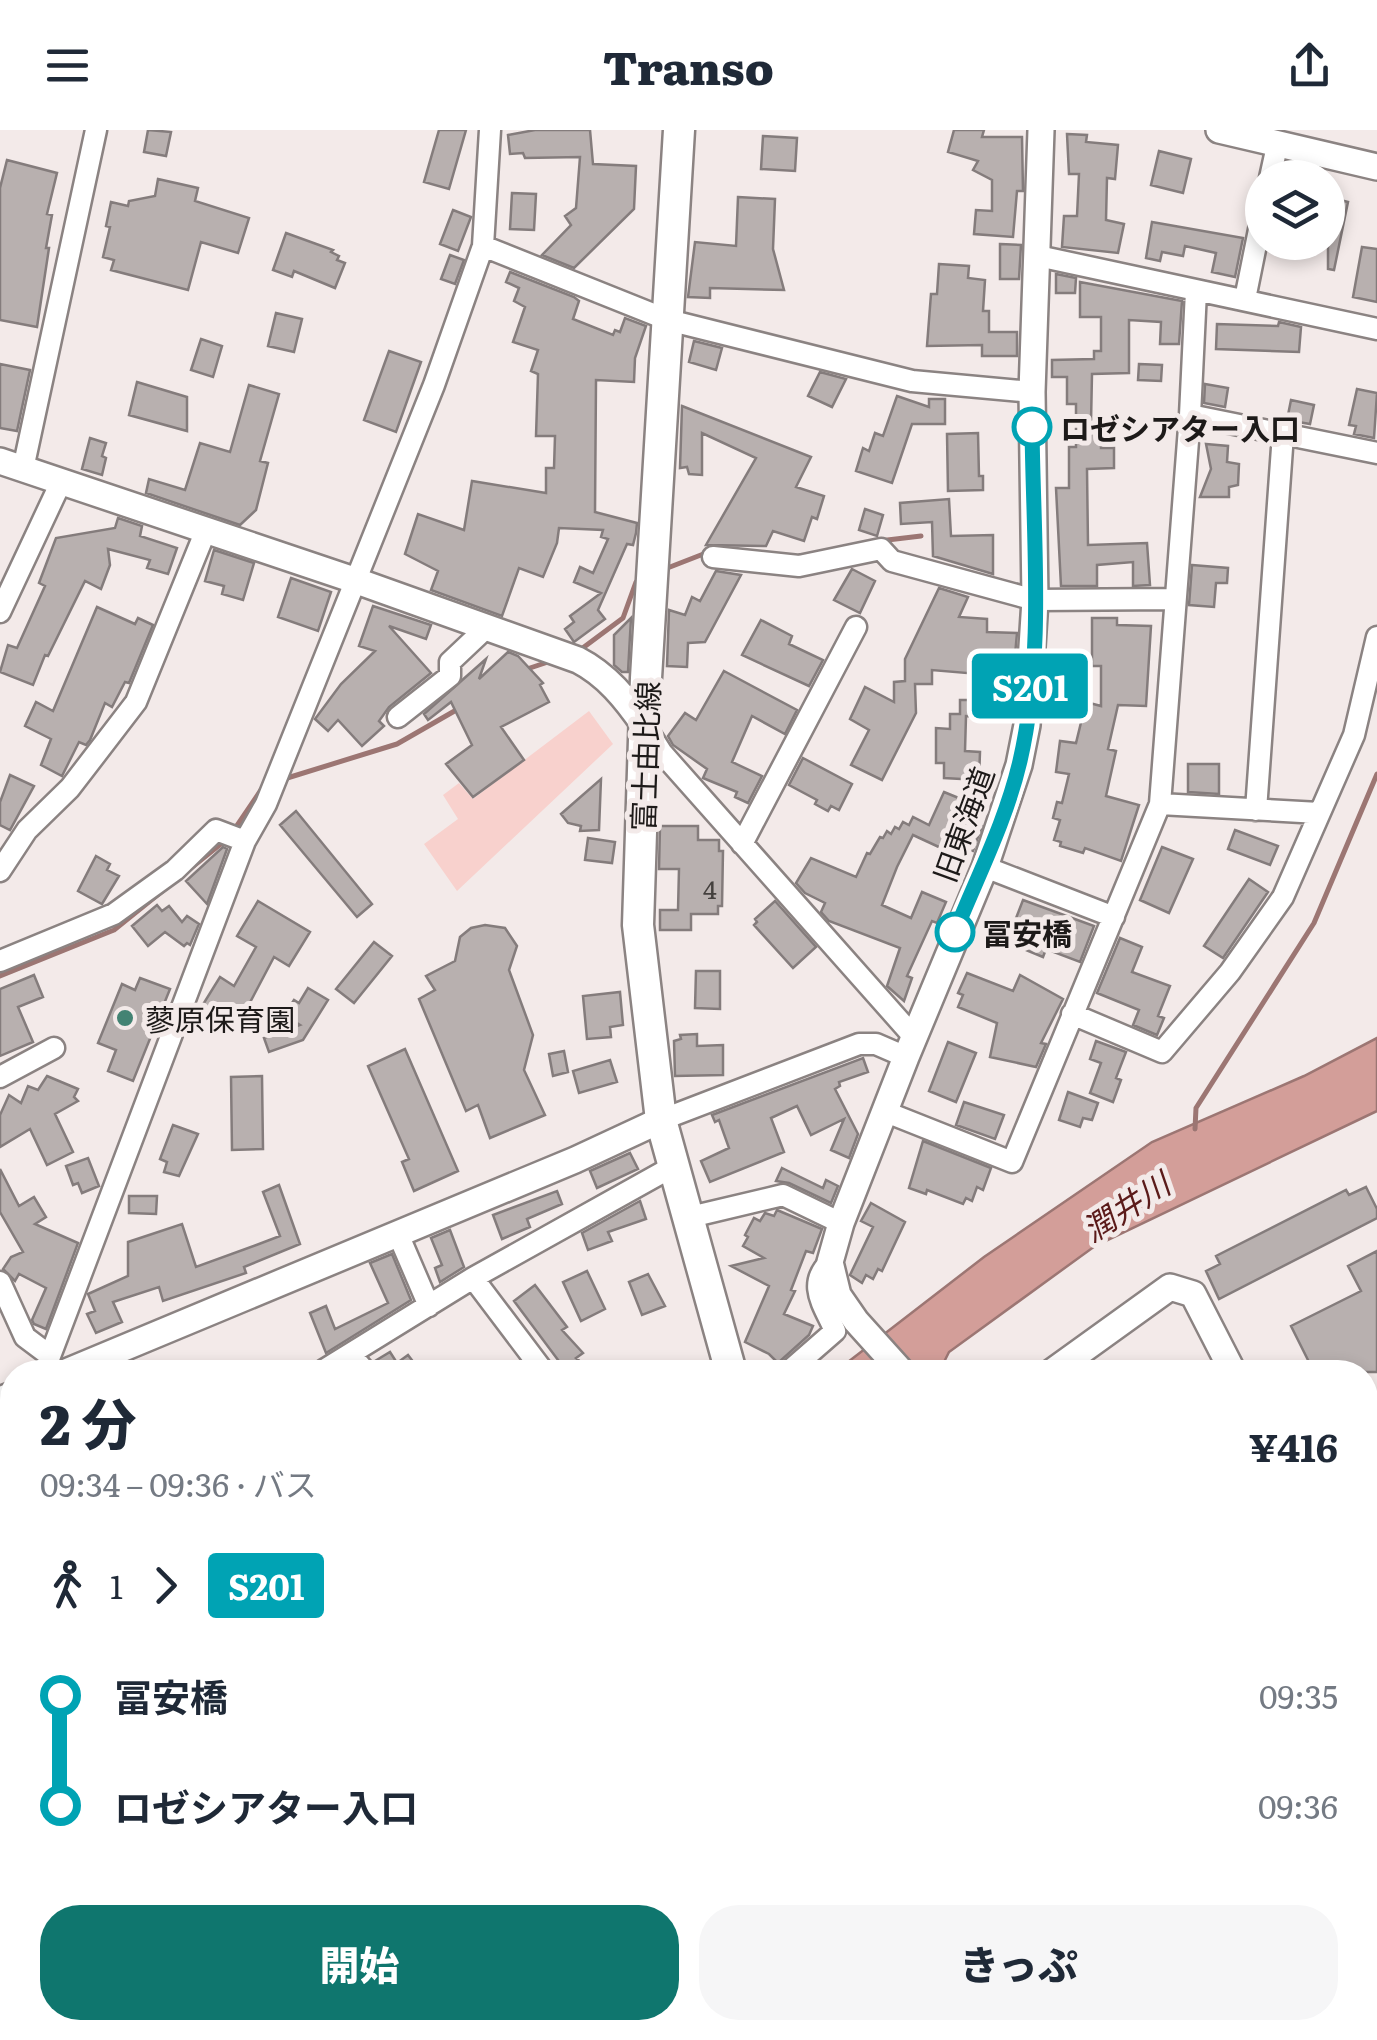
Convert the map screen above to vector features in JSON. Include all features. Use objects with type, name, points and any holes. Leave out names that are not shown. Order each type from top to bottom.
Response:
[{"type":"main road","name":"富士由比線","points":[[680,130],[644,725],[638,924],[660,1120],[727,1360]]},
{"type":"street","points":[[96,130],[12,465],[354,580],[595,669],[625,698],[662,752],[910,1047]]},
{"type":"street","points":[[56,1360],[244,841],[266,804],[434,385],[484,246],[490,130]]},
{"type":"street","name":"旧東海道","points":[[830,1262],[841,1223],[985,866],[1019,765],[1027,726],[1034,600],[1032,392],[1041,130]]},
{"type":"street","points":[[1219,130],[1377,167]]},
{"type":"street","points":[[1274,160],[1277,146]]},
{"type":"street","points":[[484,246],[668,320],[912,382],[1032,392]]},
{"type":"street","points":[[1038,256],[1377,329]]},
{"type":"street","points":[[1245,299],[1253,260]]},
{"type":"street","points":[[886,1112],[1012,1162],[1160,804],[1196,290]]},
{"type":"street","points":[[1190,415],[1377,453]]},
{"type":"street","points":[[1256,810],[1282,434]]},
{"type":"street","points":[[0,612],[61,482]]},
{"type":"street","points":[[0,872],[27,830],[70,788],[136,702],[206,530]]},
{"type":"street","points":[[713,557],[799,566],[881,550],[892,561],[906,566],[1034,600],[1174,599]]},
{"type":"street","points":[[742,844],[856,627]]},
{"type":"street","points":[[398,717],[450,676],[450,662],[486,628]]},
{"type":"street","points":[[1072,1014],[1162,1052],[1230,972],[1283,897],[1354,735],[1377,637]]},
{"type":"street","points":[[1160,804],[1319,813]]},
{"type":"street","points":[[0,961],[114,914],[175,870],[216,830],[244,841]]},
{"type":"street","points":[[985,866],[1114,917]]},
{"type":"street","points":[[71,1360],[398,1234],[660,1120],[859,1044],[910,1047]]},
{"type":"street","points":[[0,1077],[54,1048]]},
{"type":"street","points":[[342,1360],[473,1278],[672,1167]]},
{"type":"street","points":[[686,1218],[783,1194],[841,1223]]},
{"type":"street","points":[[398,1234],[428,1306]]},
{"type":"street","points":[[830,1262],[838,1295],[891,1360]]},
{"type":"street","points":[[802,1360],[835,1331],[816,1284],[820,1272],[830,1262]]},
{"type":"street","points":[[473,1278],[535,1360]]},
{"type":"street","points":[[0,1282],[25,1337],[46,1360]]},
{"type":"street","points":[[1069,1360],[1170,1287],[1193,1294],[1227,1360]]},
{"type":"street","points":[[351,1355],[355,1360]]},
{"type":"shaded area","points":[[589,711],[613,744],[457,891],[424,844],[458,819],[443,795],[459,783],[473,799]]},
{"type":"water","name":"潤井川","points":[[1377,1038],[1377,1111],[1095,1246],[949,1352],[945,1360],[851,1360],[984,1257],[1152,1142],[1304,1076]]},
{"type":"building","points":[[148,130],[171,132],[166,156],[144,152]]},
{"type":"building","points":[[439,130],[466,130],[449,189],[424,182]]},
{"type":"building","points":[[535,130],[590,130],[593,164],[636,166],[634,209],[574,268],[542,255],[571,225],[565,216],[576,208],[580,157],[525,158],[523,153],[510,154],[508,135]]},
{"type":"building","points":[[954,130],[984,130],[982,137],[1022,137],[1023,191],[1017,191],[1013,237],[974,234],[976,210],[992,211],[992,180],[973,170],[978,161],[948,152]]},
{"type":"building","points":[[1067,134],[1087,135],[1086,142],[1118,145],[1115,179],[1107,178],[1106,220],[1124,224],[1118,253],[1062,247],[1064,216],[1077,216],[1079,174],[1069,174]]},
{"type":"building","points":[[763,136],[797,138],[795,171],[761,169]]},
{"type":"building","points":[[1159,151],[1191,159],[1183,193],[1151,185]]},
{"type":"building","points":[[7,160],[57,173],[47,214],[52,215],[37,327],[0,320],[0,188]]},
{"type":"building","points":[[158,179],[198,188],[195,201],[249,218],[238,253],[201,242],[188,290],[111,270],[114,260],[103,257],[111,202],[128,206],[129,201],[155,196]]},
{"type":"building","points":[[512,193],[536,194],[534,230],[510,229]]},
{"type":"building","points":[[738,197],[775,199],[773,249],[784,290],[710,288],[710,298],[688,297],[695,242],[736,246]]},
{"type":"building","points":[[453,210],[471,217],[458,251],[440,244]]},
{"type":"building","points":[[1152,222],[1243,238],[1235,277],[1212,272],[1216,253],[1185,246],[1183,256],[1162,252],[1160,261],[1146,258]]},
{"type":"building","points":[[286,233],[333,250],[339,256],[337,260],[345,263],[335,288],[294,271],[292,277],[273,270]]},
{"type":"building","points":[[1000,244],[1021,245],[1019,279],[1000,279]]},
{"type":"building","points":[[1362,247],[1377,249],[1377,302],[1353,297]]},
{"type":"building","points":[[450,255],[464,260],[455,284],[441,279]]},
{"type":"building","points":[[1328,260],[1336,260],[1334,270],[1328,269]]},
{"type":"building","points":[[939,264],[969,266],[968,278],[985,280],[983,311],[989,311],[989,332],[1017,332],[1017,356],[982,356],[982,345],[927,346],[931,294],[937,294]]},
{"type":"building","points":[[510,272],[574,297],[579,301],[573,319],[613,335],[615,330],[620,332],[625,318],[646,326],[635,358],[634,382],[596,380],[595,512],[637,523],[633,545],[627,544],[598,610],[605,619],[574,642],[565,629],[574,622],[570,616],[601,593],[574,582],[580,567],[593,573],[608,539],[601,537],[603,530],[559,528],[543,577],[519,568],[502,616],[431,590],[438,571],[405,554],[418,514],[464,530],[472,481],[546,493],[546,468],[554,468],[555,436],[536,436],[538,374],[531,371],[538,350],[513,342],[525,307],[514,301],[519,288],[506,282]]},
{"type":"building","points":[[1056,274],[1076,278],[1075,293],[1056,293]]},
{"type":"building","points":[[1080,282],[1182,301],[1179,344],[1160,344],[1161,322],[1129,320],[1129,373],[1092,374],[1091,423],[1101,423],[1101,448],[1114,448],[1114,468],[1087,469],[1088,545],[1147,543],[1150,585],[1133,586],[1133,562],[1097,565],[1097,586],[1061,586],[1056,488],[1069,488],[1069,447],[1076,447],[1076,404],[1067,404],[1067,377],[1052,377],[1052,360],[1094,359],[1094,351],[1101,351],[1101,317],[1080,317]]},
{"type":"building","points":[[276,313],[302,319],[294,352],[268,346]]},
{"type":"building","points":[[1279,322],[1301,327],[1299,352],[1216,349],[1217,324],[1278,326]]},
{"type":"building","points":[[201,339],[222,346],[213,377],[191,370]]},
{"type":"building","points":[[694,341],[722,348],[716,370],[689,362]]},
{"type":"building","points":[[389,351],[421,362],[396,432],[364,420]]},
{"type":"building","points":[[0,364],[30,370],[17,431],[0,428]]},
{"type":"building","points":[[1139,364],[1162,365],[1161,381],[1138,380]]},
{"type":"building","points":[[820,372],[846,379],[832,407],[808,396]]},
{"type":"building","points":[[137,382],[187,397],[187,431],[129,415]]},
{"type":"building","points":[[1205,384],[1228,388],[1225,407],[1204,403]]},
{"type":"building","points":[[249,385],[279,394],[260,461],[268,463],[256,510],[240,525],[146,493],[149,479],[185,490],[200,443],[230,452]]},
{"type":"building","points":[[1357,389],[1377,393],[1374,438],[1354,434],[1356,426],[1349,425]]},
{"type":"building","points":[[897,396],[929,407],[929,399],[945,399],[945,424],[912,424],[892,483],[856,471],[863,448],[869,451],[875,433],[883,436]]},
{"type":"building","points":[[1291,400],[1314,405],[1310,424],[1287,420]]},
{"type":"building","points":[[682,406],[811,457],[796,487],[824,496],[804,541],[773,531],[766,546],[706,545],[756,458],[702,433],[702,475],[689,474],[687,467],[680,468]]},
{"type":"building","points":[[978,433],[983,490],[948,491],[947,434]]},
{"type":"building","points":[[90,438],[106,443],[102,475],[82,469]]},
{"type":"building","points":[[1206,444],[1228,446],[1227,462],[1239,464],[1238,485],[1229,487],[1229,497],[1200,497],[1211,469]]},
{"type":"building","points":[[949,499],[951,536],[993,535],[993,574],[933,556],[932,522],[901,524],[900,503]]},
{"type":"building","points":[[865,509],[883,515],[877,536],[859,530]]},
{"type":"building","points":[[118,518],[142,526],[140,536],[177,548],[168,574],[147,568],[150,560],[108,549],[110,565],[101,589],[85,581],[33,685],[0,672],[8,645],[17,648],[45,586],[39,583],[56,538],[115,528]]},
{"type":"building","points":[[214,550],[254,563],[243,600],[222,594],[224,586],[205,581]]},
{"type":"building","points":[[1192,565],[1228,568],[1227,583],[1216,583],[1214,607],[1189,605]]},
{"type":"building","points":[[852,569],[875,581],[860,613],[834,600]]},
{"type":"building","points":[[716,571],[741,575],[705,642],[688,643],[687,667],[667,666],[669,610],[685,615],[692,597],[700,601]]},
{"type":"building","points":[[291,578],[331,592],[318,631],[278,617]]},
{"type":"building","points":[[939,588],[968,597],[959,617],[987,619],[987,632],[1017,633],[1015,655],[992,654],[990,675],[932,670],[932,684],[915,684],[916,713],[882,780],[851,765],[869,730],[850,719],[865,687],[894,702],[894,682],[905,681],[905,659]]},
{"type":"building","points":[[373,606],[431,625],[426,639],[389,626],[431,673],[389,707],[379,721],[384,726],[362,746],[338,720],[328,731],[315,719],[341,684],[375,651],[359,646]]},
{"type":"building","points":[[97,607],[135,624],[138,618],[153,625],[129,683],[125,682],[112,707],[105,703],[90,740],[86,745],[79,742],[62,776],[41,765],[51,739],[25,726],[36,702],[53,711]]},
{"type":"building","points":[[631,618],[628,672],[622,672],[614,665],[614,635]]},
{"type":"building","points":[[1092,618],[1117,618],[1117,625],[1151,626],[1146,706],[1118,705],[1108,749],[1116,751],[1106,796],[1139,805],[1121,861],[1085,848],[1083,853],[1060,846],[1061,842],[1054,840],[1060,820],[1053,818],[1057,802],[1062,803],[1069,774],[1056,772],[1060,741],[1076,743],[1086,702],[1101,706],[1101,666],[1092,666]]},
{"type":"building","points":[[761,620],[792,636],[789,644],[823,660],[809,686],[742,655]]},
{"type":"building","points":[[508,652],[518,656],[543,683],[540,685],[549,702],[501,727],[524,760],[473,797],[446,764],[472,745],[451,702],[428,720],[424,714],[486,659],[479,679]]},
{"type":"building","points":[[724,671],[797,710],[785,734],[752,716],[732,762],[762,776],[748,803],[735,797],[737,792],[703,778],[707,769],[673,745],[668,736],[685,713],[696,720]]},
{"type":"building","points":[[960,700],[982,700],[982,717],[966,716],[965,751],[980,752],[979,780],[944,778],[944,763],[936,763],[936,728],[950,729],[950,714],[960,714]]},
{"type":"building","points":[[803,758],[852,784],[839,810],[831,806],[828,811],[815,804],[817,800],[789,785]]},
{"type":"building","points":[[1188,764],[1219,764],[1219,794],[1188,792]]},
{"type":"building","points":[[10,775],[34,786],[10,830],[0,825],[0,802]]},
{"type":"building","points":[[601,779],[599,830],[580,831],[581,826],[568,823],[561,814]]},
{"type":"building","points":[[944,792],[966,801],[958,819],[982,826],[973,851],[944,842],[941,848],[913,835],[897,867],[882,905],[911,918],[922,892],[946,902],[937,923],[932,921],[907,976],[912,978],[904,1001],[887,986],[900,948],[829,921],[821,912],[825,903],[805,893],[796,883],[811,858],[856,877],[867,853],[887,831],[891,834],[903,822],[909,825],[913,817],[929,825]]},
{"type":"building","points":[[296,811],[372,904],[357,917],[280,825]]},
{"type":"building","points":[[660,826],[698,826],[698,840],[719,840],[719,851],[723,851],[722,906],[718,906],[718,914],[691,914],[691,930],[660,930],[660,910],[678,910],[679,869],[659,869]]},
{"type":"building","points":[[1235,830],[1278,846],[1270,865],[1228,849]]},
{"type":"building","points":[[588,838],[615,842],[612,863],[585,860]]},
{"type":"building","points":[[223,847],[227,849],[207,904],[186,881]]},
{"type":"building","points":[[1162,847],[1193,859],[1169,913],[1140,900]]},
{"type":"building","points":[[96,856],[110,864],[107,870],[119,876],[102,904],[78,891]]},
{"type":"building","points":[[1249,879],[1268,892],[1223,958],[1204,946]]},
{"type":"building","points":[[1023,900],[1094,926],[1080,962],[1046,949],[1043,957],[1016,946],[1022,930],[1013,926]]},
{"type":"building","points":[[258,901],[310,932],[289,966],[274,957],[237,1027],[202,1006],[220,977],[234,986],[256,947],[237,936]]},
{"type":"building","points":[[775,901],[816,947],[793,968],[754,925],[755,919]]},
{"type":"building","points":[[157,905],[162,911],[169,906],[182,922],[187,916],[199,924],[190,945],[184,946],[165,932],[148,946],[132,926]]},
{"type":"building","points":[[471,928],[505,928],[517,946],[509,970],[533,1035],[524,1070],[545,1115],[490,1138],[478,1105],[466,1111],[419,999],[435,990],[426,976],[455,961],[460,937]]},
{"type":"building","points":[[1120,938],[1142,947],[1132,972],[1170,986],[1158,1016],[1164,1018],[1157,1035],[1133,1025],[1139,1010],[1097,993]]},
{"type":"building","points":[[374,942],[392,956],[354,1003],[336,989]]},
{"type":"building","points":[[696,971],[720,971],[720,1009],[695,1008]]},
{"type":"building","points":[[967,973],[1013,991],[1020,975],[1063,999],[1041,1043],[1046,1044],[1036,1067],[990,1057],[997,1023],[958,1007],[963,995],[958,993]]},
{"type":"building","points":[[34,975],[43,997],[18,1007],[33,1042],[0,1056],[0,989]]},
{"type":"building","points":[[140,978],[170,989],[133,1081],[108,1071],[116,1050],[98,1043],[122,984],[135,990]]},
{"type":"building","points":[[308,988],[328,1000],[303,1040],[269,1052],[264,1038],[300,1025],[284,1015],[294,1000],[299,1003]]},
{"type":"building","points":[[620,992],[623,1025],[610,1027],[611,1037],[587,1039],[583,996]]},
{"type":"building","points":[[697,1034],[697,1046],[723,1045],[723,1075],[675,1076],[674,1041],[681,1039],[680,1035]]},
{"type":"building","points":[[1096,1041],[1126,1052],[1116,1078],[1121,1080],[1113,1102],[1090,1093],[1101,1063],[1090,1059]]},
{"type":"building","points":[[948,1042],[976,1053],[956,1102],[929,1091]]},
{"type":"building","points":[[405,1049],[458,1171],[414,1191],[402,1162],[409,1159],[368,1066]]},
{"type":"building","points":[[564,1051],[568,1072],[553,1076],[549,1054]]},
{"type":"building","points":[[863,1058],[868,1072],[839,1082],[835,1089],[858,1134],[849,1158],[831,1150],[844,1119],[811,1135],[797,1106],[771,1118],[784,1152],[710,1182],[701,1161],[729,1148],[719,1120],[715,1122],[712,1115]]},
{"type":"building","points":[[610,1060],[617,1082],[579,1093],[573,1071]]},
{"type":"building","points":[[47,1076],[78,1089],[74,1097],[78,1101],[55,1114],[73,1152],[47,1165],[30,1129],[0,1147],[0,1115],[9,1095],[21,1103],[28,1086],[38,1090]]},
{"type":"building","points":[[262,1076],[263,1149],[232,1150],[231,1077]]},
{"type":"building","points":[[1068,1092],[1098,1103],[1092,1120],[1083,1118],[1080,1127],[1059,1120]]},
{"type":"building","points":[[964,1102],[1004,1115],[995,1139],[956,1125]]},
{"type":"building","points":[[173,1125],[198,1134],[179,1176],[164,1172],[167,1162],[160,1159]]},
{"type":"building","points":[[923,1141],[991,1168],[983,1190],[977,1187],[972,1201],[966,1198],[963,1204],[927,1190],[926,1194],[909,1188]]},
{"type":"building","points":[[630,1153],[638,1169],[597,1188],[590,1171]]},
{"type":"building","points":[[88,1158],[99,1186],[82,1193],[78,1183],[73,1185],[66,1166]]},
{"type":"building","points":[[782,1168],[823,1188],[826,1180],[838,1186],[831,1203],[776,1181]]},
{"type":"building","points":[[0,1169],[19,1206],[34,1197],[46,1217],[35,1224],[78,1243],[46,1329],[32,1320],[46,1288],[19,1274],[15,1281],[3,1269],[11,1257],[23,1252],[0,1212]]},
{"type":"building","points":[[279,1185],[300,1244],[244,1267],[246,1273],[163,1301],[159,1287],[113,1302],[122,1322],[96,1333],[87,1314],[95,1311],[88,1294],[128,1276],[128,1242],[182,1224],[196,1267],[259,1244],[280,1236],[263,1192]]},
{"type":"building","points":[[1366,1187],[1377,1209],[1377,1218],[1219,1299],[1206,1271],[1220,1264],[1216,1256],[1346,1190],[1349,1195]]},
{"type":"building","points":[[557,1191],[562,1204],[527,1219],[530,1227],[502,1239],[493,1215]]},
{"type":"building","points":[[129,1196],[157,1196],[156,1214],[129,1213]]},
{"type":"building","points":[[640,1201],[646,1219],[608,1232],[612,1241],[588,1250],[582,1233]]},
{"type":"building","points":[[871,1203],[905,1222],[882,1271],[878,1269],[873,1279],[866,1275],[862,1283],[850,1275],[873,1227],[861,1221]]},
{"type":"building","points":[[777,1210],[822,1229],[813,1253],[806,1251],[784,1314],[813,1326],[809,1335],[781,1360],[745,1342],[769,1286],[731,1266],[764,1258],[743,1246],[748,1237],[745,1235],[754,1218],[760,1221],[765,1213],[774,1216]]},
{"type":"building","points":[[450,1230],[464,1267],[440,1282],[435,1268],[442,1265],[431,1238]]},
{"type":"building","points":[[1377,1251],[1377,1360],[1308,1360],[1291,1326],[1361,1291],[1348,1266]]},
{"type":"building","points":[[392,1254],[411,1300],[326,1353],[310,1313],[326,1306],[335,1329],[388,1303],[370,1263]]},
{"type":"building","points":[[587,1271],[605,1309],[581,1321],[563,1282]]},
{"type":"building","points":[[648,1274],[665,1306],[642,1315],[629,1282]]},
{"type":"building","points":[[535,1285],[567,1327],[562,1330],[583,1353],[576,1358],[578,1360],[558,1360],[514,1301]]},
{"type":"building","points":[[390,1352],[395,1360],[377,1360]]},
{"type":"waterway","points":[[879,541],[921,536]]},
{"type":"waterway","points":[[670,567],[706,553]]},
{"type":"waterway","points":[[580,650],[623,618],[636,582]]},
{"type":"waterway","points":[[524,670],[551,661]]},
{"type":"waterway","points":[[284,779],[397,744],[458,709]]},
{"type":"waterway","points":[[1195,1129],[1196,1108],[1314,923],[1377,774]]},
{"type":"waterway","points":[[234,830],[261,790]]},
{"type":"waterway","points":[[0,976],[114,930],[227,839]]},
{"type":"bus line","name":"S201","points":[[955,932],[999,826],[1027,726],[1034,600],[1032,427]]},
{"type":"place","name":"ロゼシアター入口","points":[[1032,427]]},
{"type":"place","name":"冨安橋","points":[[955,932]]},
{"type":"place","name":"蓼原保育園","points":[[125,1018]]}]
